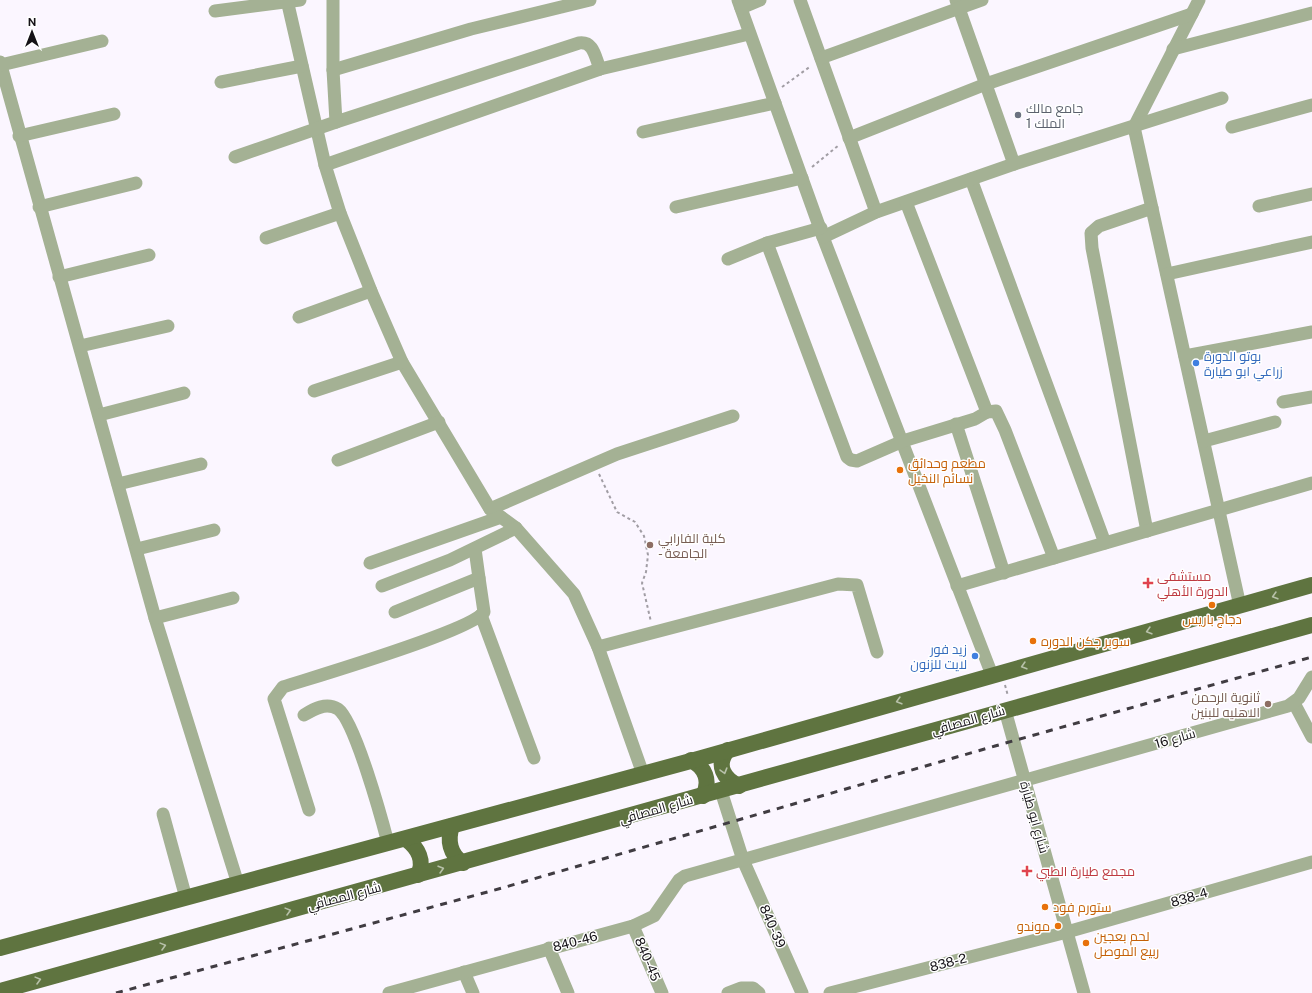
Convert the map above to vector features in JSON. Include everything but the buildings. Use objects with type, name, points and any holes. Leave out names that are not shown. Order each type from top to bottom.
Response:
[{"type":"main road","points":[[0,948],[643,774],[1312,585]]},
{"type":"main road","name":"شارع المصافي","points":[[7,990],[1312,625]]},
{"type":"main road","points":[[728,750],[722,758],[724,773],[730,781],[739,786]]},
{"type":"main road","points":[[691,760],[699,764],[705,773],[707,788],[703,796]]},
{"type":"main road","points":[[452,826],[449,834],[451,849],[455,856],[463,863]]},
{"type":"main road","points":[[406,839],[412,844],[420,857],[421,865],[418,876]]},
{"type":"street","points":[[215,11],[287,0],[300,0]]},
{"type":"street","points":[[287,0],[325,165],[340,213],[371,291],[402,362],[490,508],[516,528],[574,594],[598,647],[643,774]]},
{"type":"street","points":[[333,0],[333,70],[336,122]]},
{"type":"street","points":[[333,70],[471,29],[590,0]]},
{"type":"street","points":[[760,0],[739,4],[822,233],[957,586],[997,674]]},
{"type":"street","points":[[800,0],[876,212]]},
{"type":"street","points":[[821,58],[958,4],[982,0]]},
{"type":"street","points":[[1199,0],[1134,127],[1240,606]]},
{"type":"street","points":[[958,4],[1014,164]]},
{"type":"street","points":[[1173,49],[1312,13]]},
{"type":"street","points":[[849,138],[986,84],[1192,14]]},
{"type":"street","points":[[325,165],[600,69],[750,34]]},
{"type":"street","points":[[102,41],[0,63],[39,207],[137,549],[155,618],[238,884]]},
{"type":"street","points":[[235,157],[317,130],[336,122],[579,43],[586,42],[591,45],[600,69]]},
{"type":"street","points":[[221,82],[302,66]]},
{"type":"street","points":[[728,259],[767,243],[822,233],[876,212],[1014,164],[1222,98]]},
{"type":"street","points":[[643,132],[773,99]]},
{"type":"street","points":[[1232,127],[1312,105]]},
{"type":"street","points":[[20,136],[114,114]]},
{"type":"street","points":[[676,207],[802,177]]},
{"type":"street","points":[[971,179],[1105,543]]},
{"type":"street","points":[[39,207],[136,183]]},
{"type":"street","points":[[1259,206],[1312,194]]},
{"type":"street","points":[[906,202],[987,412]]},
{"type":"street","points":[[1147,531],[1092,248],[1091,233],[1099,226],[1152,208]]},
{"type":"street","points":[[266,238],[340,213]]},
{"type":"street","points":[[1167,274],[1312,242]]},
{"type":"street","points":[[767,243],[847,456],[851,460],[857,461],[902,441],[975,419],[987,412],[996,411],[1006,430],[1054,558]]},
{"type":"street","points":[[59,277],[149,255]]},
{"type":"street","points":[[299,317],[371,291]]},
{"type":"street","points":[[80,346],[168,326]]},
{"type":"street","points":[[1185,356],[1312,332]]},
{"type":"street","points":[[314,391],[402,362]]},
{"type":"street","points":[[99,415],[184,393]]},
{"type":"street","points":[[1283,402],[1312,397]]},
{"type":"street","points":[[490,508],[617,454],[733,416]]},
{"type":"street","points":[[338,460],[439,422]]},
{"type":"street","points":[[1204,441],[1275,422]]},
{"type":"street","points":[[956,424],[1004,572]]},
{"type":"street","points":[[118,484],[201,464]]},
{"type":"street","points":[[957,586],[1312,483]]},
{"type":"street","points":[[370,563],[501,517]]},
{"type":"street","points":[[382,586],[475,549],[516,528]]},
{"type":"street","points":[[137,549],[214,530]]},
{"type":"street","points":[[309,810],[274,699],[278,692],[283,687],[407,647],[474,621],[484,612],[475,549]]},
{"type":"street","points":[[395,612],[480,578]]},
{"type":"street","points":[[598,647],[838,584],[857,585],[877,652]]},
{"type":"street","points":[[155,618],[233,598]]},
{"type":"street","points":[[481,615],[534,758]]},
{"type":"street","points":[[1312,677],[1294,703],[1312,737]]},
{"type":"street","name":"شارع 16","points":[[743,860],[1288,706],[1294,703]]},
{"type":"street","points":[[304,716],[322,706],[330,706],[338,710],[344,716],[362,757],[388,844]]},
{"type":"street","name":"شارع ابو طيارة","points":[[1008,709],[1024,780],[1084,993]]},
{"type":"street","name":"840-39","points":[[721,791],[743,860],[802,993]]},
{"type":"street","points":[[162,814],[186,898]]},
{"type":"street","name":"840-46","points":[[388,993],[633,926],[654,916],[679,880],[685,876],[743,860]]},
{"type":"street","name":"838-4","points":[[1067,932],[1312,862]]},
{"type":"street","name":"840-45","points":[[633,926],[662,993]]},
{"type":"street","name":"838-2","points":[[830,993],[1067,932]]},
{"type":"street","points":[[549,948],[568,993]]},
{"type":"street","points":[[464,972],[473,993]]},
{"type":"street","points":[[728,993],[741,988],[753,988],[759,993]]},
{"type":"path","points":[[773,99],[821,58]]},
{"type":"path","points":[[802,177],[849,138]]},
{"type":"path","points":[[595,464],[617,512],[635,522],[644,536],[648,555],[646,572],[642,583],[654,632]]},
{"type":"path","points":[[997,674],[1008,709]]},
{"type":"railway","points":[[116,993],[502,888],[995,746],[1312,657]]},
{"type":"place","name":"جامع مالك الملك 1","points":[[1018,115]]},
{"type":"place","name":"بوتو الدورة زراعي ابو طيارة","points":[[1196,363]]},
{"type":"place","name":"مطعم وحدائق نسائم النخيل","points":[[900,470]]},
{"type":"place","name":"كلية الفارابي - الجامعة","points":[[650,545]]},
{"type":"place","name":"مستشفى الدورة الأهلي","points":[[1148,583]]},
{"type":"place","name":"دجاج باريس","points":[[1212,605]]},
{"type":"place","name":"سوبر جكن الدوره","points":[[1033,641]]},
{"type":"place","name":"زيد فور لايت للزنون","points":[[975,656]]},
{"type":"place","name":"ثانوية الرحمن الاهليه للبنين","points":[[1268,704]]},
{"type":"place","name":"مجمع طيارة الطبي","points":[[1027,871]]},
{"type":"place","name":"ستورم فود","points":[[1045,907]]},
{"type":"place","name":"موندو","points":[[1058,926]]},
{"type":"place","name":"لحم بعجين ربيع الموصل","points":[[1086,943]]}]
